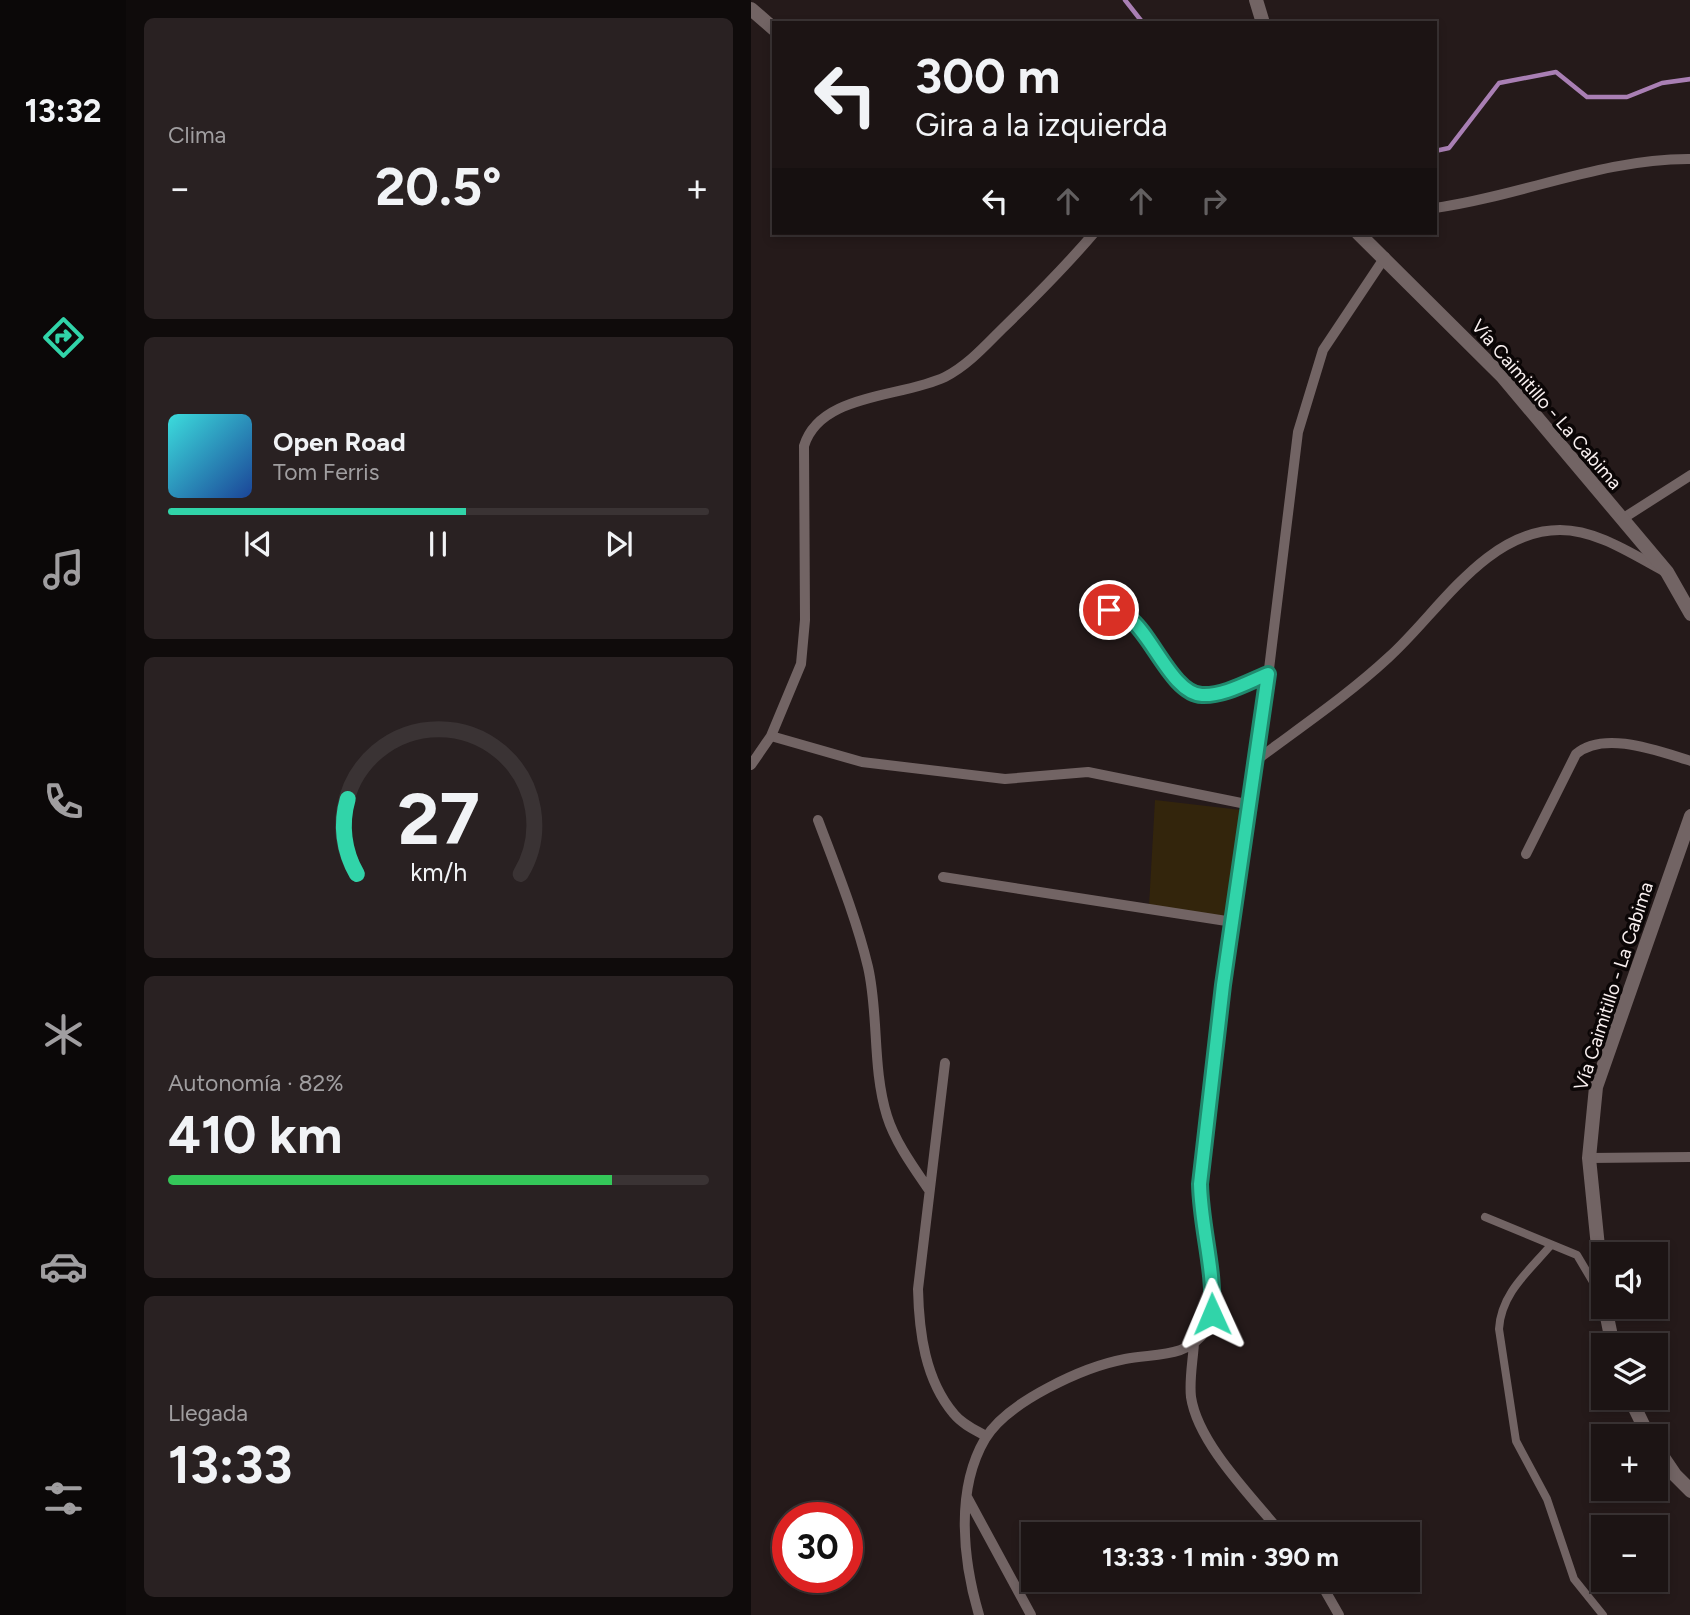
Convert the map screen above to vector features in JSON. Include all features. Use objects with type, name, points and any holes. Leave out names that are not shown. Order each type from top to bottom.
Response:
[{"type":"street","points":[[1256,0],[1262,21]]},
{"type":"street","points":[[751,9],[772,27]]},
{"type":"street","points":[[1437,208],[1480,202],[1648,161],[1690,159]]},
{"type":"street","points":[[751,765],[757,747],[771,736],[801,664],[805,620],[804,446],[808,432],[831,412],[922,386],[946,377],[967,363],[1092,235]]},
{"type":"street","name":"Vía Caimitillo - La Cabima","points":[[1360,235],[1502,376],[1667,572],[1690,614]]},
{"type":"street","points":[[979,1615],[966,1555],[967,1496],[975,1457],[986,1436],[1006,1416],[1053,1384],[1090,1368],[1127,1358],[1155,1357],[1194,1343],[1207,1329],[1212,1314],[1211,1264],[1201,1215],[1200,1184],[1233,922],[1258,759],[1298,432],[1323,351],[1385,257]]},
{"type":"street","points":[[1622,519],[1690,475]]},
{"type":"street","points":[[1258,759],[1390,656],[1487,555],[1520,539],[1559,530],[1592,536],[1667,572]]},
{"type":"street","points":[[1088,603],[1129,618],[1187,691],[1200,695],[1217,694],[1268,674]]},
{"type":"street","points":[[771,736],[875,764],[1005,779],[1088,772],[1251,804]]},
{"type":"street","points":[[1526,854],[1576,754],[1584,747],[1599,741],[1654,750],[1690,761]]},
{"type":"street","name":"Vía Caimitillo - La Cabima","points":[[1598,1242],[1589,1158],[1596,1087],[1690,816]]},
{"type":"street","points":[[817,820],[847,900],[868,969],[887,1116],[911,1165],[929,1191]]},
{"type":"street","points":[[943,877],[1233,922]]},
{"type":"street","points":[[945,1063],[918,1289],[919,1325],[938,1389],[954,1415],[986,1436]]},
{"type":"street","points":[[1589,1158],[1690,1157]]},
{"type":"street","points":[[1485,1217],[1577,1255],[1591,1279]]},
{"type":"street","points":[[1551,1245],[1506,1296],[1500,1310],[1499,1329],[1516,1441],[1547,1499],[1574,1579],[1603,1615]]},
{"type":"street","points":[[1194,1343],[1191,1396],[1200,1424],[1217,1452],[1273,1522]]},
{"type":"street","points":[[1668,1465],[1690,1491]]},
{"type":"street","points":[[967,1496],[1031,1615]]},
{"type":"street","points":[[1326,1592],[1339,1615]]},
{"type":"shaded area","points":[[1155,800],[1241,810],[1226,916],[1149,906]]},
{"type":"waterway","points":[[1125,0],[1141,21]]},
{"type":"waterway","points":[[1437,151],[1449,148],[1499,83],[1556,72],[1587,97],[1627,97],[1662,83],[1691,79]]},
{"type":"route","points":[[1109,610],[1129,618],[1187,691],[1200,695],[1217,694],[1268,674],[1258,759],[1223,985],[1200,1184],[1201,1215],[1211,1264],[1212,1314]]}]
